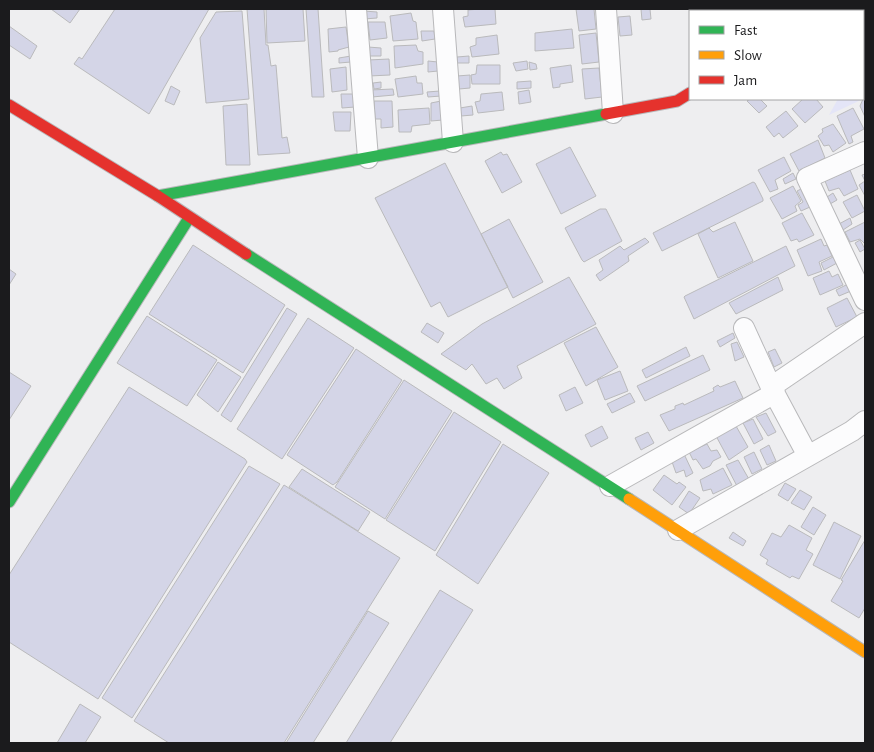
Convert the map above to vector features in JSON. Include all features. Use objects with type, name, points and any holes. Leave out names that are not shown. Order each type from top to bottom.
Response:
[{"type":"street","points":[[356,9],[368,158]]},
{"type":"street","points":[[443,9],[453,142]]},
{"type":"street","points":[[606,9],[613,113]]},
{"type":"street","points":[[158,196],[677,101],[689,94]]},
{"type":"street","points":[[9,105],[158,196],[189,218],[610,486],[865,652]]},
{"type":"street","points":[[865,152],[807,178],[858,266],[865,300]]},
{"type":"street","points":[[9,502],[189,218]]},
{"type":"street","points":[[610,486],[773,390],[865,323]]},
{"type":"street","points":[[744,328],[773,390],[808,456]]},
{"type":"street","points":[[678,530],[808,456],[865,421]]},
{"type":"shaded area","points":[[837,100],[861,100],[829,115]]},
{"type":"building","points":[[51,9],[80,9],[70,23]]},
{"type":"building","points":[[115,9],[209,9],[149,114],[74,64],[79,57],[82,59]]},
{"type":"building","points":[[247,9],[264,9],[266,45],[268,45],[271,66],[276,65],[282,138],[287,137],[290,153],[258,155]]},
{"type":"building","points":[[266,9],[303,9],[305,41],[267,43]]},
{"type":"building","points":[[306,9],[318,9],[324,97],[312,97]]},
{"type":"building","points":[[495,9],[496,24],[465,27],[463,17],[468,16],[468,10]]},
{"type":"building","points":[[576,9],[594,9],[596,29],[579,31]]},
{"type":"building","points":[[641,9],[650,9],[651,19],[642,20]]},
{"type":"building","points":[[715,9],[735,9],[732,10]]},
{"type":"building","points":[[763,9],[764,10],[745,10]]},
{"type":"building","points":[[865,9],[865,19],[864,10],[844,10]]},
{"type":"building","points":[[242,11],[249,99],[206,103],[200,38],[216,12]]},
{"type":"building","points":[[364,11],[377,12],[377,18],[364,19]]},
{"type":"building","points":[[411,13],[413,21],[416,22],[418,39],[393,41],[390,16]]},
{"type":"building","points":[[630,16],[632,35],[620,36],[618,17]]},
{"type":"building","points":[[368,22],[385,22],[387,38],[370,40]]},
{"type":"building","points":[[9,26],[37,46],[30,59],[9,45]]},
{"type":"building","points":[[346,27],[349,47],[329,52],[328,29]]},
{"type":"building","points":[[572,29],[574,48],[535,51],[535,33]]},
{"type":"building","points":[[421,31],[434,31],[435,39],[422,41]]},
{"type":"building","points":[[596,33],[599,62],[582,64],[579,35]]},
{"type":"building","points":[[497,35],[499,54],[472,57],[470,47],[476,45],[476,38]]},
{"type":"building","points":[[416,45],[418,51],[423,52],[423,64],[395,68],[394,46]]},
{"type":"building","points":[[368,47],[381,48],[381,56],[368,56]]},
{"type":"building","points":[[351,56],[351,62],[339,63],[339,58]]},
{"type":"building","points":[[469,56],[469,63],[457,63],[457,57]]},
{"type":"building","points":[[389,59],[390,75],[369,76],[368,60]]},
{"type":"building","points":[[428,61],[438,62],[438,71],[428,72]]},
{"type":"building","points":[[527,61],[528,69],[516,71],[513,63]]},
{"type":"building","points":[[529,62],[536,64],[537,69],[530,70]]},
{"type":"building","points":[[477,65],[500,65],[500,84],[472,84],[471,75],[476,74]]},
{"type":"building","points":[[571,65],[573,82],[560,84],[560,87],[553,88],[550,68]]},
{"type":"building","points":[[346,67],[347,90],[332,92],[330,69]]},
{"type":"building","points":[[599,68],[602,97],[585,99],[582,69]]},
{"type":"building","points":[[470,75],[470,88],[459,89],[457,76]]},
{"type":"building","points":[[416,76],[417,83],[422,83],[423,94],[398,97],[395,79]]},
{"type":"building","points":[[531,81],[531,88],[517,89],[517,82]]},
{"type":"building","points":[[381,82],[381,88],[374,89],[373,83]]},
{"type":"building","points":[[171,86],[180,91],[174,105],[165,101]]},
{"type":"building","points":[[393,89],[394,95],[372,97],[370,90]]},
{"type":"building","points":[[529,90],[531,102],[519,104],[518,92]]},
{"type":"building","points":[[440,91],[441,96],[428,97],[427,92]]},
{"type":"building","points":[[502,92],[504,110],[478,113],[475,102],[480,101],[481,94]]},
{"type":"building","points":[[341,94],[355,94],[355,107],[342,108]]},
{"type":"building","points":[[865,99],[865,117],[860,106]]},
{"type":"building","points":[[761,100],[767,106],[759,113],[747,101]]},
{"type":"building","points":[[802,100],[817,100],[823,107],[805,123],[792,109]]},
{"type":"building","points":[[374,101],[392,101],[393,127],[381,128],[381,119],[375,119]]},
{"type":"building","points":[[441,101],[443,120],[431,121],[431,103]]},
{"type":"building","points":[[247,104],[250,165],[226,165],[223,106]]},
{"type":"building","points":[[472,106],[473,115],[461,116],[460,108]]},
{"type":"building","points":[[429,108],[430,124],[412,126],[411,132],[399,132],[398,110]]},
{"type":"building","points":[[853,108],[864,129],[851,136],[853,142],[849,144],[837,116]]},
{"type":"building","points":[[786,111],[798,126],[783,138],[779,133],[774,137],[766,127]]},
{"type":"building","points":[[333,112],[351,112],[350,131],[335,131]]},
{"type":"building","points":[[833,124],[846,143],[833,152],[829,145],[824,146],[818,136],[823,132],[822,129]]},
{"type":"building","points":[[818,140],[825,158],[799,171],[790,154]]},
{"type":"building","points":[[570,147],[596,196],[561,214],[536,164]]},
{"type":"building","points":[[501,152],[503,155],[507,154],[522,182],[502,193],[485,161]]},
{"type":"building","points":[[784,157],[791,171],[775,180],[778,189],[770,192],[758,170]]},
{"type":"building","points":[[445,163],[508,287],[448,317],[440,302],[431,307],[375,198]]},
{"type":"building","points":[[850,170],[858,189],[844,196],[839,188],[829,191],[825,181]]},
{"type":"building","points":[[793,173],[796,179],[785,184],[783,179]]},
{"type":"building","points":[[865,181],[865,196],[859,185]]},
{"type":"building","points":[[753,182],[763,201],[662,251],[653,233]]},
{"type":"building","points":[[793,186],[801,201],[795,206],[797,211],[782,219],[770,198]]},
{"type":"building","points":[[801,189],[810,207],[801,211],[798,205],[803,202],[797,191]]},
{"type":"building","points":[[833,193],[837,200],[830,204],[827,197]]},
{"type":"building","points":[[857,195],[865,211],[852,218],[843,202]]},
{"type":"building","points":[[600,209],[606,209],[622,241],[584,262],[565,228]]},
{"type":"building","points":[[802,213],[814,235],[799,242],[797,239],[791,241],[782,223]]},
{"type":"building","points":[[850,218],[852,224],[843,230],[839,224]]},
{"type":"building","points":[[509,219],[543,282],[513,298],[481,234]]},
{"type":"building","points":[[735,222],[753,261],[718,278],[698,234],[709,228],[713,232]]},
{"type":"building","points":[[865,222],[865,244],[860,239],[850,242],[845,232]]},
{"type":"building","points":[[645,238],[649,242],[628,256],[629,261],[600,281],[596,275],[603,270],[599,260],[620,246],[624,250]]},
{"type":"building","points":[[821,239],[824,246],[827,245],[832,256],[819,262],[822,271],[808,276],[797,250]]},
{"type":"building","points":[[860,240],[865,249],[860,252],[855,243]]},
{"type":"building","points":[[193,245],[285,305],[243,373],[149,314]]},
{"type":"building","points":[[786,246],[795,266],[694,319],[685,296]]},
{"type":"building","points":[[833,257],[837,263],[824,270],[821,263]]},
{"type":"building","points":[[9,269],[16,274],[9,285]]},
{"type":"building","points":[[829,271],[832,277],[838,274],[843,285],[820,295],[813,278]]},
{"type":"building","points":[[569,277],[596,324],[517,366],[522,378],[504,389],[497,378],[486,384],[472,364],[466,370],[441,354],[482,324]]},
{"type":"building","points":[[778,277],[783,290],[736,314],[729,303]]},
{"type":"building","points":[[848,284],[851,291],[839,296],[836,290]]},
{"type":"building","points":[[847,298],[857,317],[836,327],[827,308]]},
{"type":"building","points":[[287,308],[297,314],[231,422],[221,415]]},
{"type":"building","points":[[147,316],[217,360],[187,406],[117,363]]},
{"type":"building","points":[[308,318],[354,348],[282,459],[237,429]]},
{"type":"building","points":[[427,323],[444,333],[438,343],[421,332]]},
{"type":"building","points":[[596,327],[618,367],[586,386],[564,343]]},
{"type":"building","points":[[733,333],[735,338],[720,347],[717,341]]},
{"type":"building","points":[[737,342],[744,357],[735,361],[731,344]]},
{"type":"building","points":[[686,347],[690,356],[646,378],[642,370]]},
{"type":"building","points":[[356,349],[402,380],[337,482],[333,485],[287,455]]},
{"type":"building","points":[[775,349],[782,363],[774,367],[768,352]]},
{"type":"building","points":[[703,355],[710,370],[645,401],[637,386]]},
{"type":"building","points":[[218,362],[241,377],[218,412],[197,395]]},
{"type":"building","points":[[620,371],[628,391],[605,400],[597,380]]},
{"type":"building","points":[[9,372],[31,386],[9,420]]},
{"type":"building","points":[[404,380],[452,411],[385,519],[335,487]]},
{"type":"building","points":[[735,381],[743,398],[669,431],[660,415],[675,409],[675,406],[683,403],[684,405],[714,391],[713,388],[718,385],[720,387]]},
{"type":"building","points":[[129,387],[247,462],[98,699],[9,642],[9,575]]},
{"type":"building","points":[[575,387],[583,403],[566,411],[559,395]]},
{"type":"building","points":[[630,393],[635,402],[612,413],[607,404]]},
{"type":"building","points":[[454,412],[501,442],[435,551],[386,520]]},
{"type":"building","points":[[766,413],[776,432],[768,436],[756,417]]},
{"type":"building","points":[[753,419],[763,439],[754,444],[743,423]]},
{"type":"building","points":[[602,426],[608,438],[591,447],[585,435]]},
{"type":"building","points":[[736,426],[748,447],[729,460],[716,436]]},
{"type":"building","points":[[648,432],[654,443],[641,450],[635,438]]},
{"type":"building","points":[[503,444],[549,473],[478,584],[436,555]]},
{"type":"building","points":[[707,444],[711,451],[717,450],[721,457],[703,469],[696,459],[693,460],[689,452]]},
{"type":"building","points":[[769,445],[776,461],[767,465],[760,450]]},
{"type":"building","points":[[754,452],[762,469],[752,474],[744,457]]},
{"type":"building","points":[[684,454],[693,473],[686,477],[684,470],[676,473],[671,459]]},
{"type":"building","points":[[738,460],[750,481],[738,488],[726,465]]},
{"type":"building","points":[[249,466],[280,484],[132,718],[102,698]]},
{"type":"building","points":[[723,468],[732,485],[713,494],[711,489],[703,491],[700,480]]},
{"type":"building","points":[[302,469],[370,512],[358,531],[289,487]]},
{"type":"building","points":[[664,475],[677,484],[679,482],[686,487],[672,505],[653,490]]},
{"type":"building","points":[[785,483],[796,489],[788,501],[778,495]]},
{"type":"building","points":[[284,485],[400,558],[284,743],[169,743],[134,721]]},
{"type":"building","points":[[800,490],[812,497],[804,510],[791,503]]},
{"type":"building","points":[[689,491],[700,498],[689,514],[679,507]]},
{"type":"building","points":[[813,507],[826,515],[814,535],[801,527]]},
{"type":"building","points":[[834,522],[861,536],[840,579],[813,565]]},
{"type":"building","points":[[789,525],[812,538],[806,550],[813,554],[799,579],[792,576],[790,578],[766,564],[768,560],[760,555],[772,533],[781,537]]},
{"type":"building","points":[[733,532],[746,541],[743,546],[729,538]]},
{"type":"building","points":[[865,540],[865,608],[859,618],[831,601]]},
{"type":"building","points":[[440,590],[473,610],[390,743],[346,743]]},
{"type":"building","points":[[368,611],[389,623],[313,743],[286,743]]},
{"type":"building","points":[[80,704],[101,717],[85,743],[57,743]]},
{"type":"traffic: fast","points":[[158,196],[606,114]]},
{"type":"traffic: fast","points":[[9,502],[189,218]]},
{"type":"traffic: fast","points":[[246,254],[629,499]]},
{"type":"traffic: slow","points":[[629,499],[865,652]]},
{"type":"traffic: jam","points":[[606,114],[677,101],[689,94]]},
{"type":"traffic: jam","points":[[9,105],[158,196],[246,254]]}]
